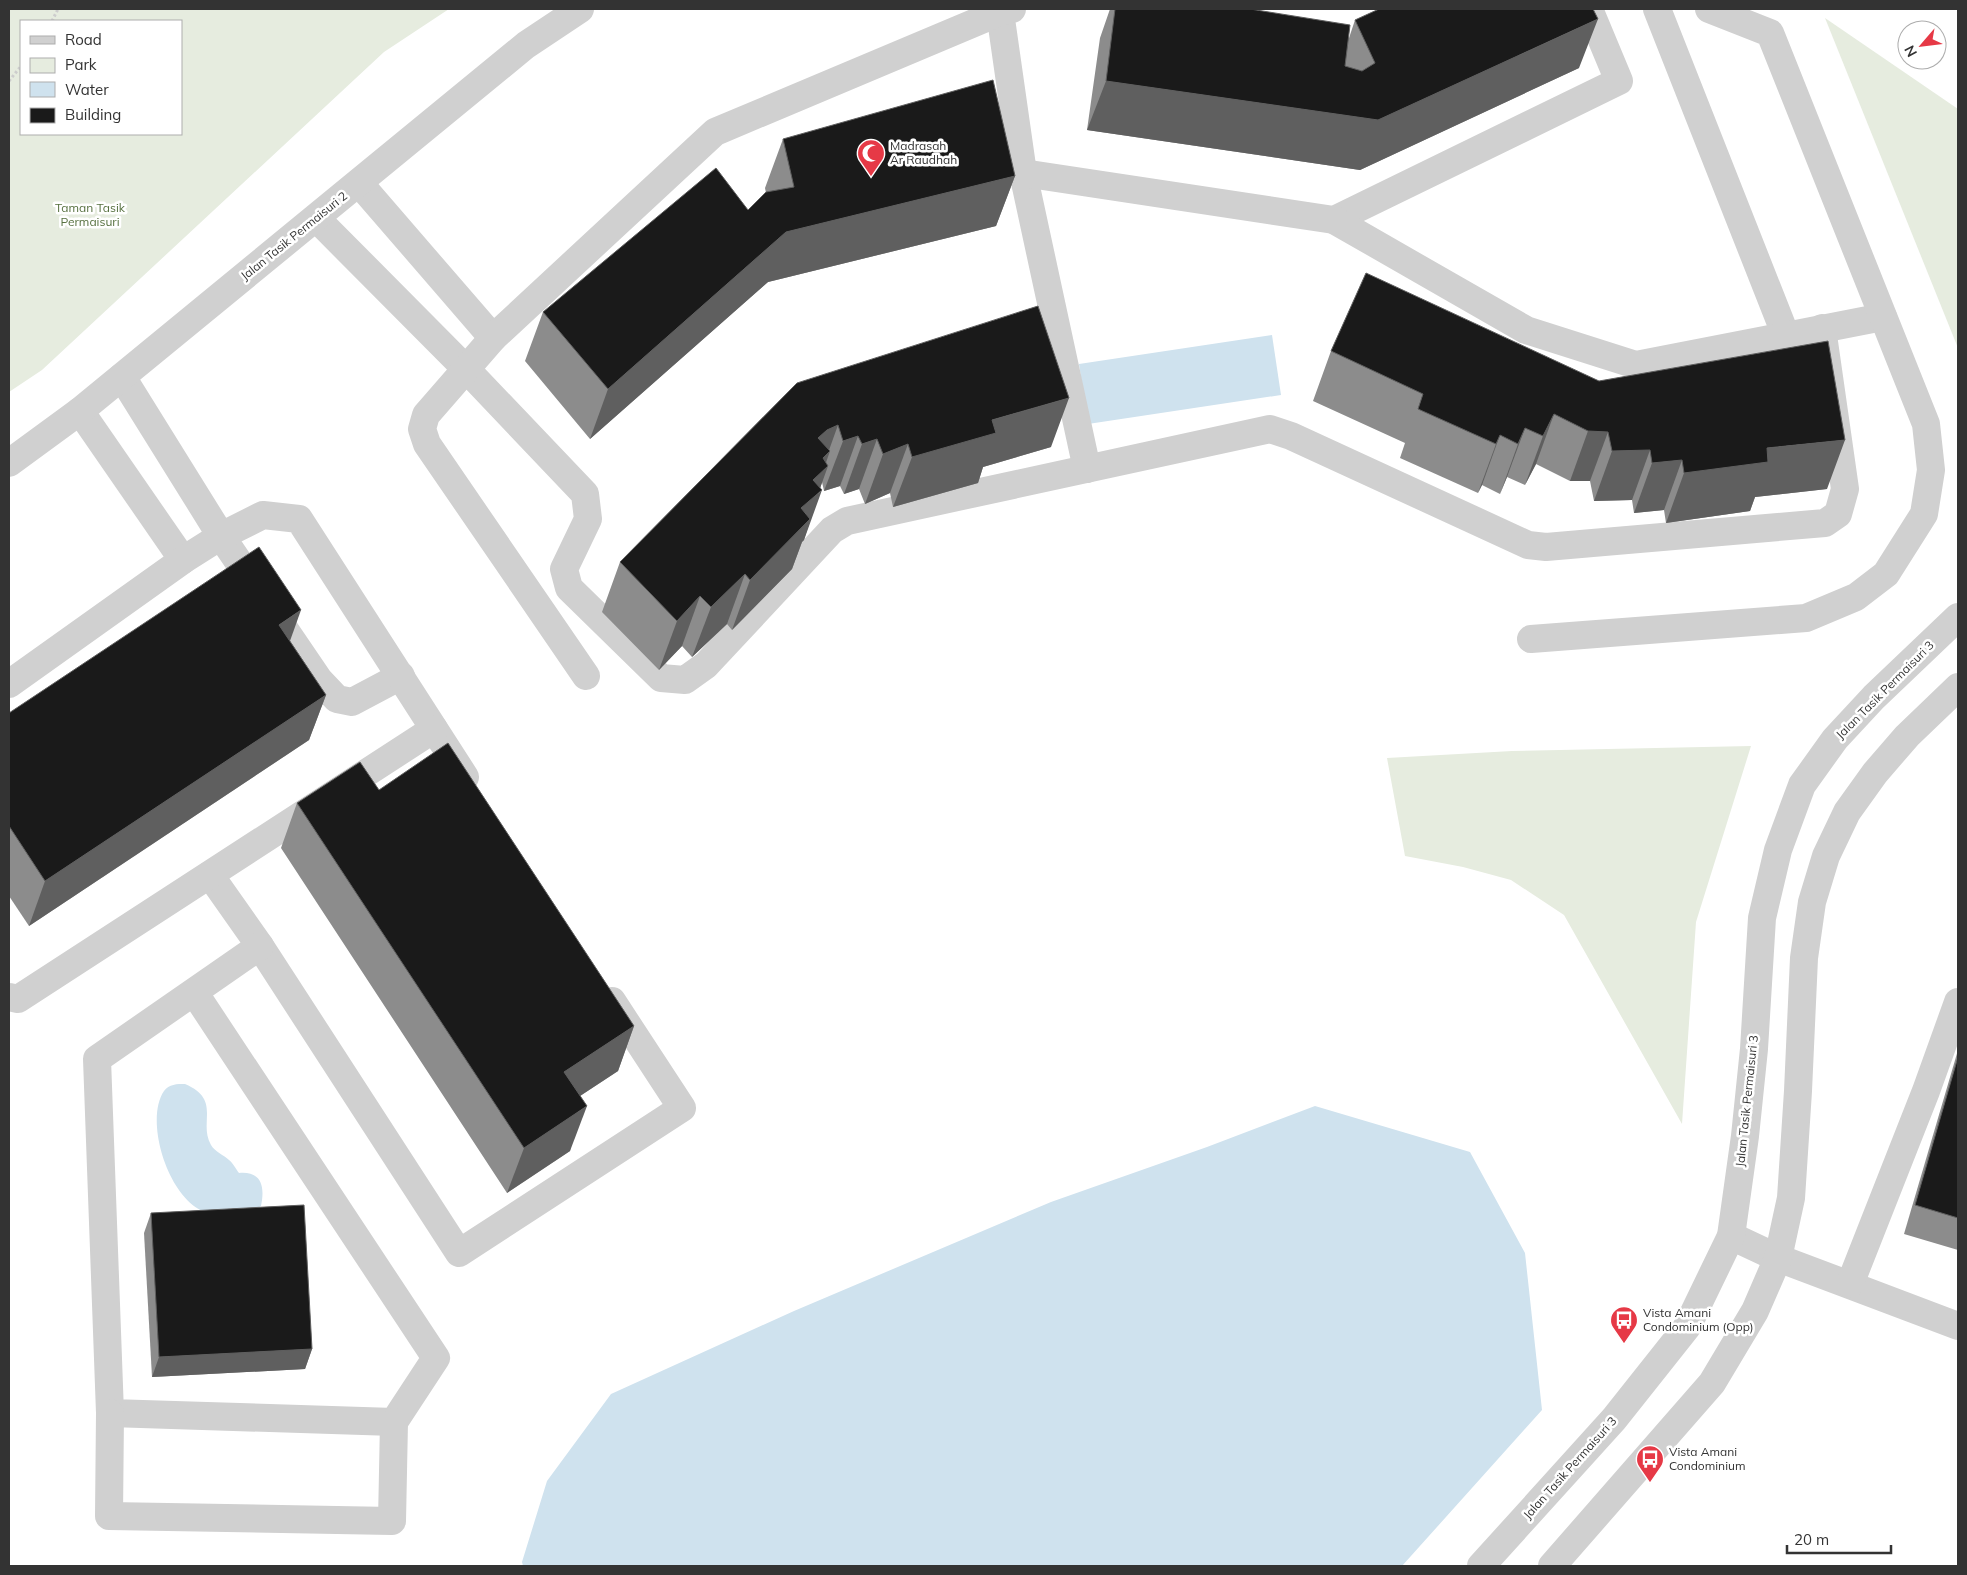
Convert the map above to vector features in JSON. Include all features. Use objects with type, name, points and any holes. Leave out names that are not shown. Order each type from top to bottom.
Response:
[{"type":"street","name":"Jalan Tasik Permaisuri 2","points":[[9,463],[80,411],[526,45],[580,9]]},
{"type":"street","points":[[1334,220],[1619,81],[1590,9]]},
{"type":"street","points":[[1657,9],[1786,336]]},
{"type":"street","points":[[1531,639],[1806,618],[1856,597],[1886,574],[1924,514],[1931,470],[1926,424],[1770,33],[1709,9]]},
{"type":"street","points":[[586,676],[427,444],[422,428],[426,415],[493,338],[714,132],[1001,10],[1024,173],[1087,469]]},
{"type":"street","points":[[1024,173],[1334,220],[1526,330],[1636,364],[1883,317]]},
{"type":"street","points":[[358,183],[493,338]]},
{"type":"street","points":[[316,218],[467,370],[584,494],[588,519],[564,569],[569,588],[661,678],[685,680],[706,665],[832,530],[847,521],[1270,429],[1291,436],[1528,546],[1546,547],[1825,523],[1838,514],[1845,489],[1822,328]]},
{"type":"street","points":[[122,377],[221,536],[319,680],[337,699],[352,702],[400,676]]},
{"type":"street","points":[[80,411],[183,560]]},
{"type":"street","points":[[9,684],[183,560],[221,536],[263,515],[299,519],[477,795]]},
{"type":"street","name":"Jalan Tasik Permaisuri 3","points":[[1481,1566],[1614,1419],[1687,1327],[1731,1236],[1754,1049],[1762,918],[1781,841],[1802,785],[1835,739],[1874,697],[1958,617]]},
{"type":"street","points":[[1552,1566],[1712,1383],[1755,1311],[1778,1258],[1791,1198],[1804,958],[1812,902],[1826,856],[1847,812],[1875,773],[1907,736],[1958,687]]},
{"type":"street","points":[[9,997],[18,999],[434,729]]},
{"type":"street","points":[[210,875],[260,946],[459,1253],[682,1108],[601,984]]},
{"type":"street","points":[[194,992],[436,1358],[394,1422],[392,1520],[109,1516],[110,1413],[97,1059],[260,946]]},
{"type":"street","points":[[1850,1284],[1926,1091],[1958,1002]]},
{"type":"street","points":[[1731,1236],[1778,1258],[1958,1326]]},
{"type":"street","points":[[110,1413],[394,1422]]},
{"type":"path","points":[[9,81],[20,67]]},
{"type":"green space","name":"Taman Tasik Permaisuri","points":[[9,9],[449,9],[384,52],[42,370],[9,392]]},
{"type":"green space","points":[[1825,18],[1897,67],[1897,70],[1901,70],[1958,109],[1958,348]]},
{"type":"green space","points":[[1751,746],[1696,922],[1682,1124],[1564,915],[1511,880],[1463,867],[1405,856],[1387,758],[1512,751]]},
{"type":"water","points":[[1272,335],[1281,395],[1088,424],[1079,364]]},
{"type":"water","points":[[185,1084],[196,1090],[203,1097],[206,1104],[207,1128],[211,1145],[230,1161],[239,1173],[253,1175],[260,1182],[262,1187],[261,1206],[246,1212],[231,1208],[217,1214],[201,1210],[187,1200],[175,1184],[166,1165],[160,1144],[157,1124],[158,1106],[164,1091],[168,1087]]},
{"type":"water","points":[[1315,1106],[1470,1152],[1525,1253],[1542,1410],[1402,1566],[523,1566],[522,1562],[547,1481],[611,1394],[794,1311],[1051,1202],[1207,1147]]},
{"type":"building","points":[[1115,9],[1250,9],[1350,25],[1345,66],[1362,71],[1375,63],[1355,20],[1379,9],[1593,9],[1598,19],[1378,120],[1106,81]]},
{"type":"building","points":[[993,80],[1015,176],[786,232],[608,389],[543,312],[716,168],[748,210],[766,192],[794,187],[783,139]]},
{"type":"building","points":[[1366,273],[1599,381],[1828,341],[1845,440],[1767,448],[1768,462],[1684,473],[1682,460],[1652,463],[1650,450],[1612,451],[1608,432],[1588,431],[1554,414],[1543,436],[1525,428],[1518,444],[1500,435],[1496,444],[1418,409],[1423,394],[1331,351]]},
{"type":"building","points":[[1038,306],[1069,398],[992,420],[996,433],[912,457],[908,444],[883,454],[877,439],[862,444],[858,436],[843,441],[838,425],[827,430],[818,438],[830,451],[823,458],[828,466],[813,480],[822,490],[801,508],[810,519],[750,580],[745,574],[711,607],[700,596],[677,621],[620,562],[797,383]]},
{"type":"building","points":[[259,547],[301,610],[279,625],[326,695],[45,881],[9,826],[9,713]]},
{"type":"building","points":[[448,743],[634,1026],[564,1072],[587,1106],[524,1148],[297,803],[360,762],[379,790]]},
{"type":"building","points":[[1958,1057],[1958,1218],[1915,1205]]},
{"type":"building","points":[[304,1205],[312,1349],[159,1357],[151,1213]]},
{"type":"place","name":"Madrasah Ar Raudhah","points":[[871,177]]},
{"type":"place","name":"Vista Amani Condominium (Opp)","points":[[1624,1344]]},
{"type":"place","name":"Vista Amani Condominium","points":[[1650,1483]]}]
